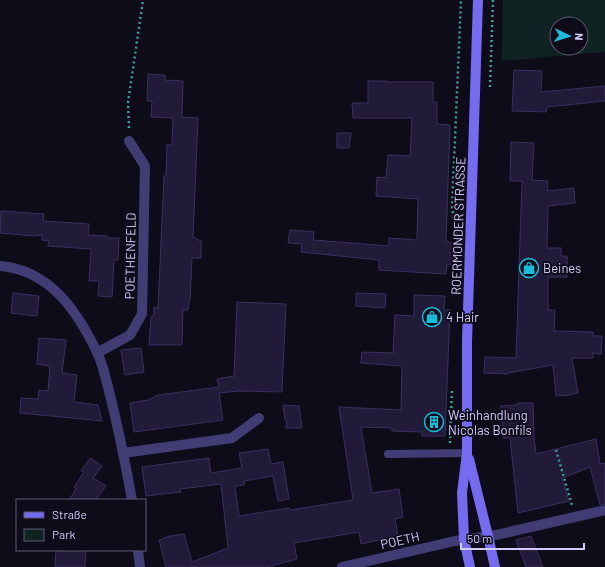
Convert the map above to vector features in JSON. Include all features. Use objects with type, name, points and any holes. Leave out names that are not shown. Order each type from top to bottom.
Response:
[{"type":"main road","name":"ROERMONDER STRASSE","points":[[470,567],[464,539],[462,493],[467,453],[467,341],[478,0]]},
{"type":"main road","name":"ROERMONDER STRASSE","points":[[467,453],[495,567]]},
{"type":"street","name":"POETHENFELD","points":[[97,353],[130,335],[142,314],[144,166],[129,141]]},
{"type":"street","points":[[0,266],[14,267],[44,280],[73,309],[97,353],[106,380],[132,499]]},
{"type":"street","points":[[123,453],[232,438],[259,418]]},
{"type":"street","name":"POETH","points":[[342,567],[464,539],[488,536],[605,510]]},
{"type":"street","points":[[138,551],[140,567]]},
{"type":"lane","points":[[388,454],[467,453]]},
{"type":"path","points":[[129,141],[128,103],[143,0]]},
{"type":"path","points":[[490,88],[493,0]]},
{"type":"path","points":[[556,450],[576,517]]},
{"type":"green space","points":[[503,0],[605,0],[605,52],[589,53],[589,16],[549,16],[549,56],[559,56],[502,61]]},
{"type":"building","points":[[514,70],[542,71],[541,92],[605,86],[605,101],[547,107],[546,112],[512,111]]},
{"type":"building","points":[[148,74],[165,75],[165,80],[183,81],[182,117],[198,118],[193,237],[201,241],[201,258],[192,258],[190,301],[188,310],[183,310],[182,345],[149,345],[151,318],[154,314],[154,307],[158,308],[164,176],[166,176],[167,145],[172,145],[173,118],[151,117],[152,101],[147,101]]},
{"type":"building","points":[[368,81],[433,82],[433,102],[437,102],[437,124],[450,125],[446,242],[453,243],[452,265],[447,264],[446,274],[379,270],[379,260],[301,252],[302,244],[288,243],[290,230],[314,232],[313,240],[389,246],[389,238],[417,240],[418,199],[376,196],[377,177],[386,178],[388,155],[410,156],[412,118],[353,118],[352,103],[368,103]]},
{"type":"building","points":[[337,133],[351,133],[349,148],[337,148]]},
{"type":"building","points":[[511,142],[534,143],[532,180],[548,181],[547,191],[574,188],[575,203],[548,206],[547,248],[561,248],[561,256],[567,256],[567,277],[548,277],[548,310],[555,310],[554,331],[593,332],[593,336],[602,336],[601,354],[593,353],[593,358],[572,358],[578,393],[565,396],[556,396],[553,365],[508,374],[484,373],[485,357],[516,358],[522,181],[510,181]]},
{"type":"building","points":[[1,211],[44,214],[43,221],[89,224],[88,235],[119,238],[118,260],[114,260],[112,297],[98,296],[99,281],[89,281],[91,249],[48,246],[49,241],[42,240],[42,235],[34,236],[0,233]]},
{"type":"building","points":[[13,293],[39,296],[37,316],[11,313]]},
{"type":"building","points":[[356,293],[386,294],[385,308],[356,306]]},
{"type":"building","points":[[414,295],[445,296],[444,310],[450,310],[445,436],[422,436],[422,432],[392,431],[392,428],[361,427],[372,493],[399,489],[403,517],[395,519],[398,536],[361,544],[359,532],[294,543],[297,559],[267,567],[166,567],[159,540],[170,536],[184,534],[192,562],[228,548],[221,484],[180,489],[181,492],[146,496],[142,467],[209,458],[211,473],[242,468],[239,453],[268,449],[271,464],[283,462],[289,499],[278,501],[273,476],[244,481],[244,485],[235,486],[239,516],[353,500],[339,407],[401,410],[402,366],[361,363],[362,352],[393,353],[395,315],[414,316]]},
{"type":"building","points":[[237,302],[286,304],[282,392],[239,391],[219,393],[223,420],[134,432],[130,403],[148,400],[158,395],[219,387],[217,379],[234,376]]},
{"type":"building","points":[[39,338],[66,340],[62,373],[77,375],[74,402],[98,405],[102,421],[20,413],[21,398],[38,399],[39,390],[48,391],[50,366],[37,364]]},
{"type":"building","points":[[141,348],[144,372],[125,375],[121,350]]},
{"type":"building","points":[[517,403],[533,403],[536,454],[596,439],[600,464],[605,463],[605,504],[600,505],[590,467],[562,478],[569,501],[518,513],[510,438],[503,438],[501,406],[517,405]]},
{"type":"building","points":[[283,405],[299,406],[302,428],[286,428],[287,420],[285,420]]},
{"type":"building","points":[[90,458],[102,466],[93,478],[106,486],[97,499],[70,499],[76,489],[74,487],[84,472],[81,471]]},
{"type":"building","points":[[531,536],[543,567],[526,567],[516,540]]},
{"type":"building","points":[[56,551],[86,551],[85,567],[55,567]]},
{"type":"place","name":"Beines","points":[[529,268]]},
{"type":"place","name":"4 Hair","points":[[432,317]]},
{"type":"place","name":"Weinhandlung Nicolas Bonfils","points":[[434,422]]}]
